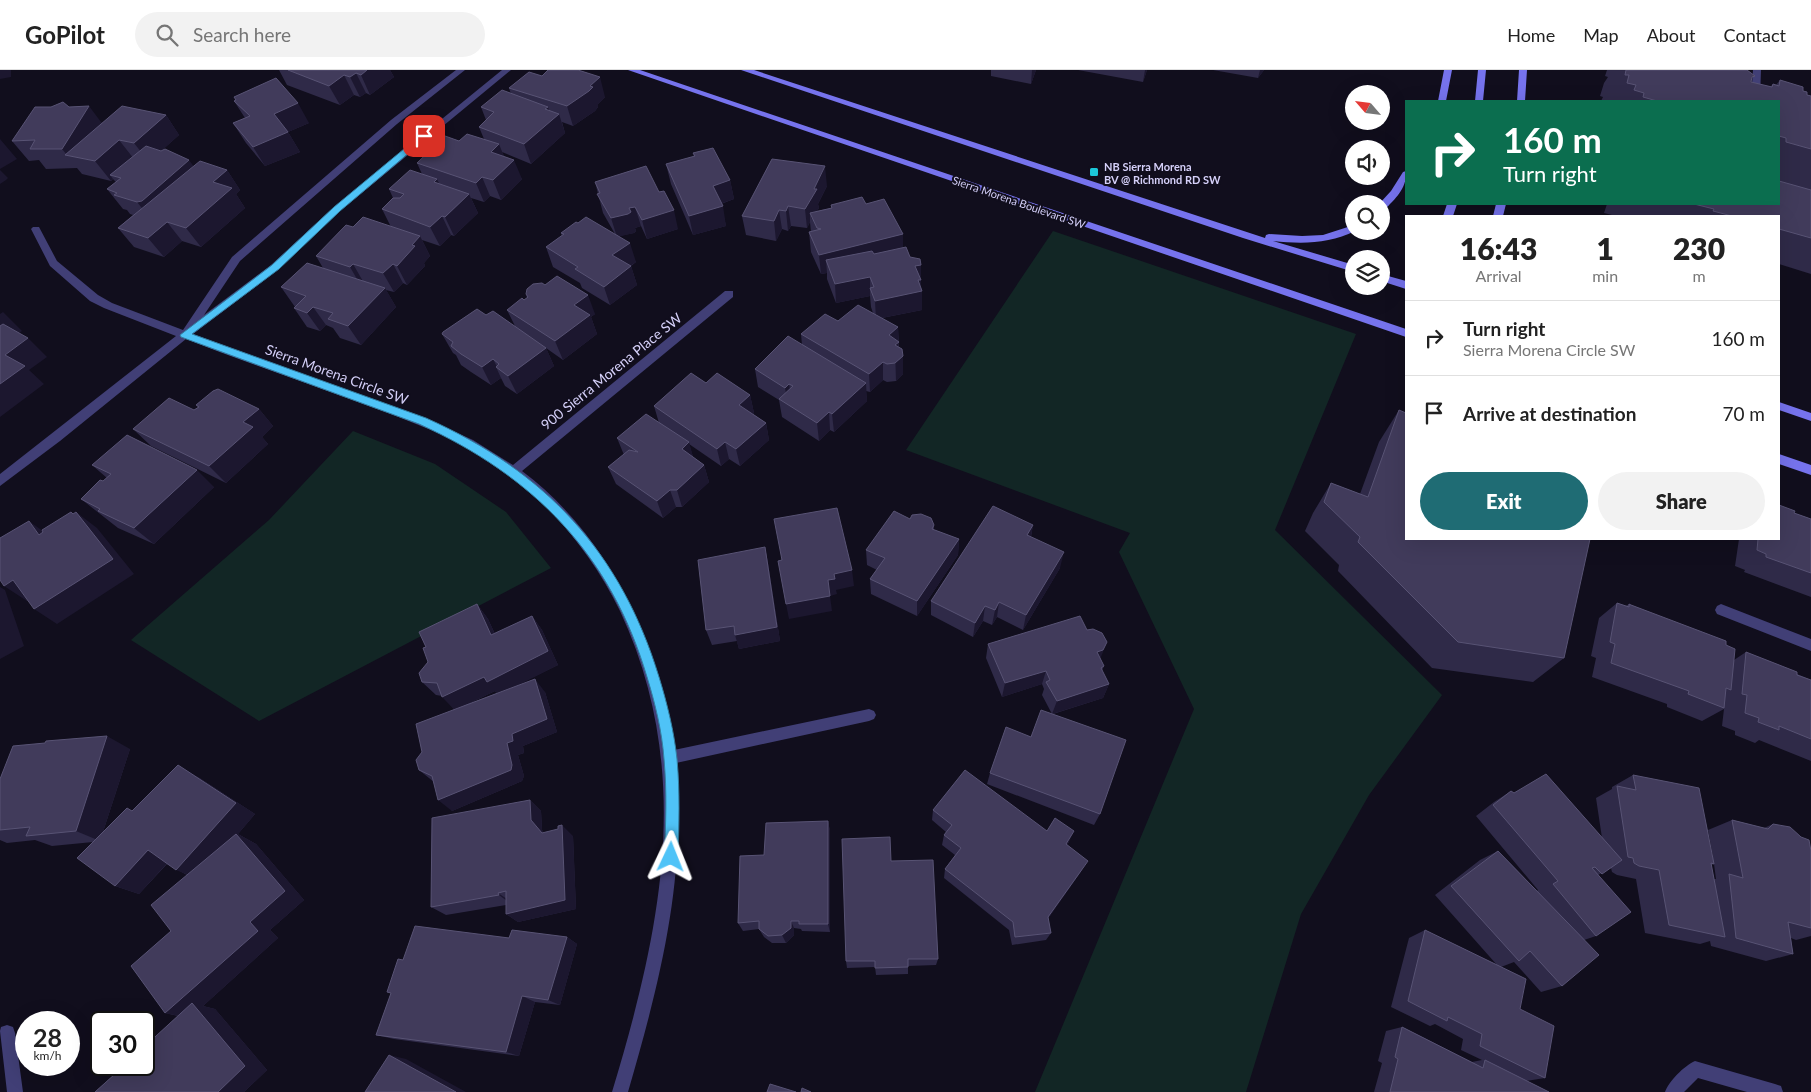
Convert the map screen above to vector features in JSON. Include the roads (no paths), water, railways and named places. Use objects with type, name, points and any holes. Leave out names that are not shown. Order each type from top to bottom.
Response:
[{"type":"street","points":[[184,335],[236,259],[394,122],[461,70]]},
{"type":"street","points":[[0,481],[184,335],[276,267],[337,209],[507,70]]},
{"type":"street","name":"Sierra Morena Boulevard SW","points":[[632,70],[1405,333]]},
{"type":"street","points":[[745,70],[1246,236],[1345,266]]},
{"type":"street","points":[[1442,100],[1448,70]]},
{"type":"street","points":[[1479,100],[1482,70]]},
{"type":"street","points":[[1520,100],[1523,70]]},
{"type":"street","points":[[1755,100],[1757,70]]},
{"type":"street","points":[[1390,198],[1405,176]]},
{"type":"street","name":"Sierra Morena Circle SW","points":[[36,229],[51,262],[96,300],[184,335],[423,421],[477,448],[513,472],[546,499],[576,531],[603,567],[626,607],[646,652],[660,702],[670,757],[673,805],[671,857],[656,968],[642,1025],[620,1092]]},
{"type":"street","points":[[1246,236],[1307,240],[1337,237],[1345,233]]},
{"type":"street","points":[[1390,280],[1405,285]]},
{"type":"street","name":"900 Sierra Morena Place SW","points":[[513,472],[729,294]]},
{"type":"street","points":[[1780,406],[1811,416]]},
{"type":"street","points":[[1780,459],[1811,470]]},
{"type":"street","points":[[1721,610],[1811,645]]},
{"type":"street","points":[[670,757],[869,715]]},
{"type":"street","points":[[7,1034],[15,1092]]},
{"type":"street","points":[[1673,1092],[1695,1069],[1775,1092]]},
{"type":"place","name":"NB Sierra Morena BV @ Richmond RD SW","points":[[1094,172]]}]
